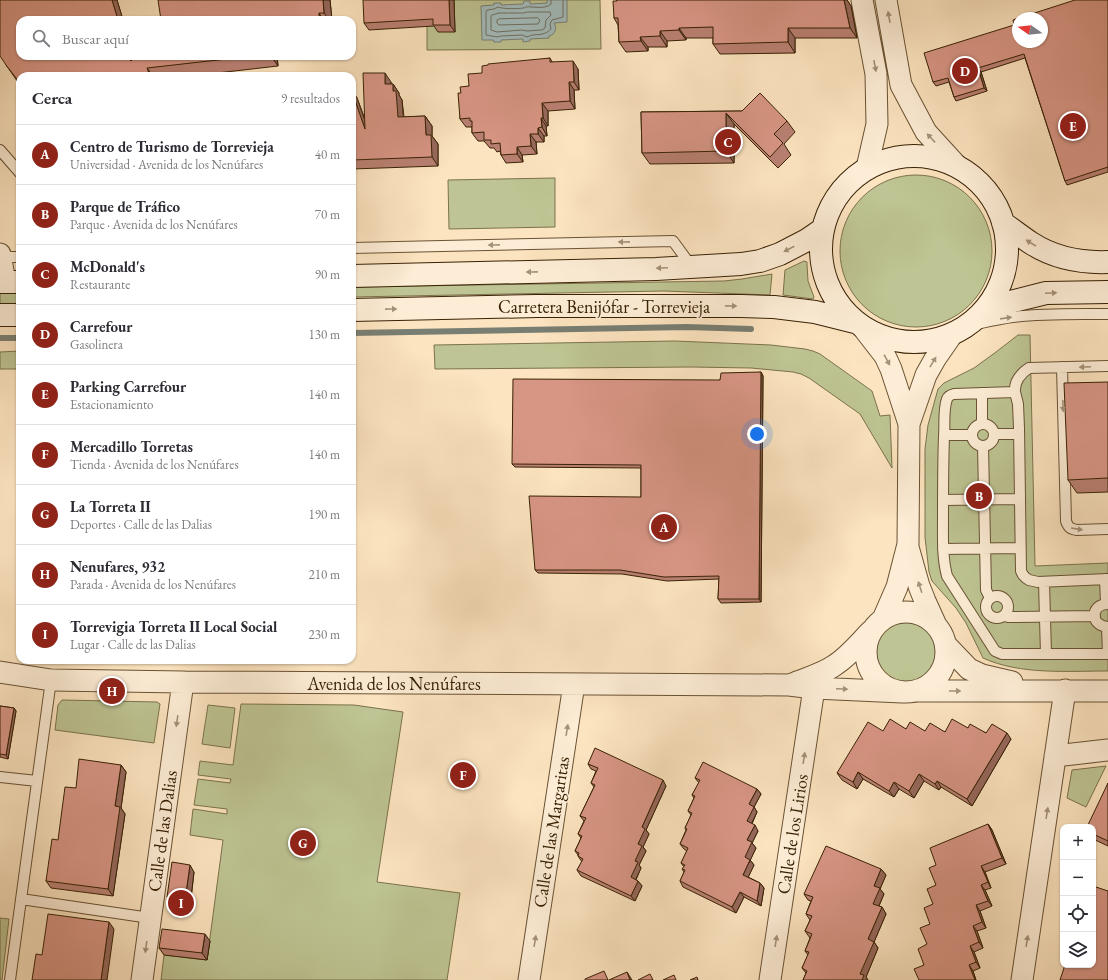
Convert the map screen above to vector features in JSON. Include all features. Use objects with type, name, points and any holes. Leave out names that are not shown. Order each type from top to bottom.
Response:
[{"type":"main road","points":[[902,156],[921,156],[940,159],[958,166],[978,181],[994,200],[1003,223],[1007,241],[1006,259],[1003,276],[996,293],[986,308],[959,331],[929,342],[913,343],[896,341],[879,336],[860,326],[840,308],[827,284],[823,271],[820,250],[823,229],[829,210],[845,186],[867,168],[884,161],[902,156]]},
{"type":"main road","points":[[1003,223],[1032,244],[1052,254],[1092,263],[1108,262]]},
{"type":"main road","name":"Carretera Benijófar - Torrevieja","points":[[356,276],[692,267],[741,264],[760,261],[780,254],[807,240],[823,229]]},
{"type":"main road","points":[[986,308],[1046,293],[1108,292]]},
{"type":"main road","name":"Carretera Benijófar - Torrevieja","points":[[356,310],[545,306],[774,307],[815,312],[860,326]]},
{"type":"main road","points":[[0,315],[16,315]]},
{"type":"street","points":[[862,0],[876,74],[877,96],[877,124],[867,168]]},
{"type":"street","points":[[886,0],[901,85],[926,132],[958,166]]},
{"type":"street","points":[[7,256],[8,282]]},
{"type":"street","points":[[860,326],[885,356],[891,369],[909,424],[908,544],[897,587],[879,623],[869,638],[866,649],[867,662],[872,673],[880,682],[890,689],[909,692],[927,686],[936,679],[943,669],[946,657],[946,645],[942,633],[935,623],[919,586],[908,544]]},
{"type":"street","points":[[909,424],[926,375],[935,359],[959,331]]},
{"type":"street","points":[[879,623],[894,613],[904,612],[915,612],[925,616],[935,623]]},
{"type":"street","name":"Avenida de los Nenúfares","points":[[789,685],[835,666],[879,623]]},
{"type":"street","name":"Avenida de los Nenúfares","points":[[946,645],[969,669],[982,675],[1014,683],[1032,690]]},
{"type":"street","name":"Avenida de los Nenúfares","points":[[0,672],[51,680],[789,685],[814,688],[909,692],[1032,690],[1108,691]]},
{"type":"street","name":"Calle de las Dalias","points":[[142,980],[183,682]]},
{"type":"street","name":"Calle de las Margaritas","points":[[529,980],[574,684]]},
{"type":"street","name":"Calle de los Lirios","points":[[770,980],[814,688]]},
{"type":"street","points":[[1022,980],[1065,690]]},
{"type":"street","points":[[1055,756],[1108,750]]},
{"type":"lane","points":[[0,150],[16,168]]},
{"type":"lane","points":[[356,248],[673,241],[692,267]]},
{"type":"lane","points":[[959,331],[996,319],[1033,315],[1108,314]]},
{"type":"lane","points":[[1015,392],[954,394],[948,397],[945,407],[944,435],[943,500],[945,568],[948,576],[995,651],[1002,654],[1108,654],[1107,627],[1103,627],[1097,623],[1095,616],[1095,612],[1099,606],[1107,603],[1106,579],[1038,582],[1029,580],[1021,571],[1018,404],[1014,386],[1016,381],[1029,368],[1108,366]]},
{"type":"lane","points":[[1062,367],[1066,521],[1068,526],[1077,530],[1108,529]]},
{"type":"lane","points":[[982,393],[982,424]]},
{"type":"lane","points":[[982,424],[989,425],[994,431],[994,434],[991,443],[983,446],[976,444],[972,435],[976,426],[982,424]]},
{"type":"lane","points":[[994,434],[1018,434]]},
{"type":"lane","points":[[944,435],[972,435]]},
{"type":"lane","points":[[983,446],[986,590],[990,598]]},
{"type":"lane","points":[[943,500],[1019,499]]},
{"type":"lane","points":[[944,549],[1020,548]]},
{"type":"lane","points":[[1044,582],[1046,654]]},
{"type":"lane","points":[[1004,616],[1009,606],[1006,599],[996,595],[990,598],[986,604],[986,610],[995,618],[1004,616],[1095,616]]},
{"type":"lane","points":[[10,980],[51,680]]},
{"type":"lane","points":[[0,777],[37,781]]},
{"type":"lane","points":[[21,899],[150,918]]},
{"type":"green space","points":[[427,0],[600,0],[601,49],[427,50]]},
{"type":"green space","points":[[909,175],[923,175],[938,178],[952,184],[970,197],[983,215],[989,229],[992,251],[989,273],[983,287],[970,305],[952,318],[938,324],[923,327],[909,327],[894,324],[880,318],[868,310],[857,299],[849,287],[843,273],[840,258],[840,244],[843,229],[849,215],[857,203],[868,192],[880,184],[894,178]]},
{"type":"green space","points":[[555,178],[555,227],[449,229],[448,180]]},
{"type":"green space","points":[[804,261],[807,262],[808,281],[814,297],[813,299],[783,295],[785,270]]},
{"type":"green space","points":[[772,274],[770,295],[664,291],[356,297],[356,287],[724,281]]},
{"type":"green space","points":[[16,292],[16,304],[0,305],[0,293]]},
{"type":"green space","points":[[1018,335],[1030,335],[1035,566],[1108,563],[1108,671],[1028,670],[997,663],[983,658],[966,623],[956,608],[932,581],[929,572],[925,537],[925,449],[928,425],[938,389],[944,383],[974,368]]},
{"type":"green space","points":[[675,341],[771,345],[805,349],[820,354],[872,391],[880,416],[890,415],[892,468],[860,414],[809,378],[793,372],[751,368],[691,367],[435,369],[434,345]]},
{"type":"green space","points":[[16,351],[16,369],[0,369],[0,352]]},
{"type":"green space","points":[[901,620],[913,620],[930,629],[937,640],[939,652],[937,664],[930,675],[913,684],[901,684],[889,679],[880,670],[875,658],[875,646],[880,634],[889,625]]},
{"type":"green space","points":[[62,700],[157,702],[160,704],[154,743],[55,730],[58,705]]},
{"type":"green space","points":[[241,704],[354,705],[403,712],[377,882],[460,893],[447,980],[161,980],[164,955],[207,960],[223,840],[190,835],[193,809],[227,814],[227,809],[194,805],[198,779],[230,783],[231,779],[198,775],[200,761],[233,765]]},
{"type":"green space","points":[[208,705],[235,708],[230,748],[202,744]]},
{"type":"green space","points":[[1106,766],[1086,807],[1067,798],[1072,770]]},
{"type":"green space","points":[[0,918],[9,919],[2,980],[0,980]]},
{"type":"water","points":[[547,0],[567,0],[567,22],[554,23],[555,31],[549,36],[549,38],[530,39],[530,41],[523,42],[523,39],[501,40],[501,42],[482,40],[481,6],[494,5],[494,3],[501,3],[501,5],[523,4],[524,1],[530,1],[530,4],[547,3]]},
{"type":"building","points":[[0,0],[112,0],[117,16],[16,16],[16,60],[218,60],[147,68],[148,72],[16,72],[16,78],[0,56]]},
{"type":"building","points":[[158,0],[323,0],[324,13],[319,13],[319,16],[160,16]]},
{"type":"building","points":[[363,0],[449,0],[450,25],[433,25],[433,19],[364,23]]},
{"type":"building","points":[[844,0],[850,28],[788,28],[788,42],[713,44],[713,27],[679,28],[679,30],[660,31],[660,36],[640,37],[641,41],[619,42],[618,18],[614,18],[613,1]]},
{"type":"building","points":[[1075,0],[1108,0],[1108,167],[1065,181],[1024,54],[978,68],[984,88],[954,97],[948,78],[933,82],[924,53],[1012,26],[1012,48],[1048,48],[1048,12],[1038,12]]},
{"type":"building","points":[[550,58],[550,62],[573,61],[574,82],[569,82],[570,101],[542,103],[542,127],[538,128],[538,134],[530,134],[531,146],[517,147],[517,154],[501,155],[500,143],[491,144],[491,140],[484,140],[484,132],[472,133],[472,121],[470,121],[470,118],[460,119],[458,93],[461,93],[460,87],[469,86],[468,74],[482,73],[482,66],[488,64]]},
{"type":"building","points":[[363,73],[385,73],[385,84],[393,84],[393,91],[396,91],[398,117],[425,116],[426,135],[431,135],[432,157],[356,160],[356,103],[365,129]]},
{"type":"building","points":[[760,93],[787,121],[774,134],[783,143],[770,157],[726,113],[726,151],[642,153],[641,112],[742,111]]},
{"type":"building","points":[[761,372],[759,599],[718,599],[719,576],[664,577],[620,570],[535,570],[529,496],[641,497],[641,465],[512,464],[513,379],[720,380],[721,373]]},
{"type":"building","points":[[1108,382],[1108,478],[1068,480],[1064,383]]},
{"type":"building","points":[[0,706],[14,708],[6,755],[0,754]]},
{"type":"building","points":[[890,719],[906,729],[910,722],[925,731],[930,723],[945,732],[952,719],[968,728],[970,724],[986,733],[992,724],[1007,733],[967,799],[937,781],[935,784],[919,774],[909,791],[894,782],[889,791],[858,772],[853,782],[837,773],[868,722],[883,731]]},
{"type":"building","points":[[595,748],[663,780],[642,827],[645,829],[638,844],[642,846],[635,861],[638,862],[631,877],[638,881],[631,896],[577,870],[583,859],[578,856],[579,853],[575,851],[582,836],[578,834],[586,818],[580,816],[595,785],[591,783],[598,768],[588,764]]},
{"type":"building","points":[[79,759],[121,765],[115,806],[120,807],[108,889],[46,881],[52,839],[58,840],[65,787],[76,788]]},
{"type":"building","points":[[703,762],[757,789],[749,804],[754,807],[747,821],[755,825],[747,840],[752,842],[745,857],[750,860],[743,875],[760,883],[757,901],[740,892],[732,907],[680,881],[685,870],[682,869],[685,865],[681,863],[688,848],[680,844],[692,813],[688,811],[695,796],[692,795],[700,780],[695,778]]},
{"type":"building","points":[[1108,783],[1108,841],[1096,835],[1096,824],[1088,824]]},
{"type":"building","points":[[988,824],[1002,858],[981,866],[988,882],[981,885],[988,901],[976,905],[982,922],[973,926],[979,942],[970,946],[976,962],[969,965],[975,980],[919,980],[914,969],[924,965],[918,949],[927,944],[920,928],[930,924],[924,908],[933,904],[927,889],[936,885],[929,868],[936,865],[930,848]]},
{"type":"building","points":[[826,846],[881,869],[874,886],[880,888],[873,904],[882,907],[868,939],[874,942],[860,974],[864,975],[862,980],[803,980],[807,971],[802,968],[809,952],[805,951],[812,934],[805,931],[812,916],[806,914],[813,897],[804,894]]},
{"type":"building","points":[[172,862],[190,865],[185,900],[167,897]]},
{"type":"building","points":[[1096,887],[1108,891],[1108,980],[1060,980],[1064,968],[1096,968]]},
{"type":"building","points":[[48,914],[109,922],[101,980],[32,980],[36,954],[42,955]]},
{"type":"building","points":[[162,929],[205,934],[202,953],[159,948]]},
{"type":"building","points":[[604,971],[608,980],[585,980],[585,979]]},
{"type":"building","points":[[627,972],[630,980],[609,980]]},
{"type":"building","points":[[650,974],[653,980],[638,980]]},
{"type":"building","points":[[674,975],[676,980],[663,980]]},
{"type":"building","points":[[697,977],[698,980],[690,980]]},
{"type":"waterway","points":[[356,333],[687,327],[751,329]]},
{"type":"waterway","points":[[0,338],[16,338]]},
{"type":"place","name":"Carrefour","points":[[965,71]]},
{"type":"place","name":"Parking Carrefour","points":[[1073,126]]},
{"type":"place","name":"McDonald's","points":[[728,142]]},
{"type":"place","name":"Parque de Tráfico","points":[[979,496]]},
{"type":"place","name":"Centro de Turismo de Torrevieja","points":[[664,527]]},
{"type":"place","name":"Nenufares, 932","points":[[112,691]]},
{"type":"place","name":"Mercadillo Torretas","points":[[463,775]]},
{"type":"place","name":"La Torreta II","points":[[303,843]]},
{"type":"place","name":"Torrevigia Torreta II Local Social","points":[[181,903]]}]
